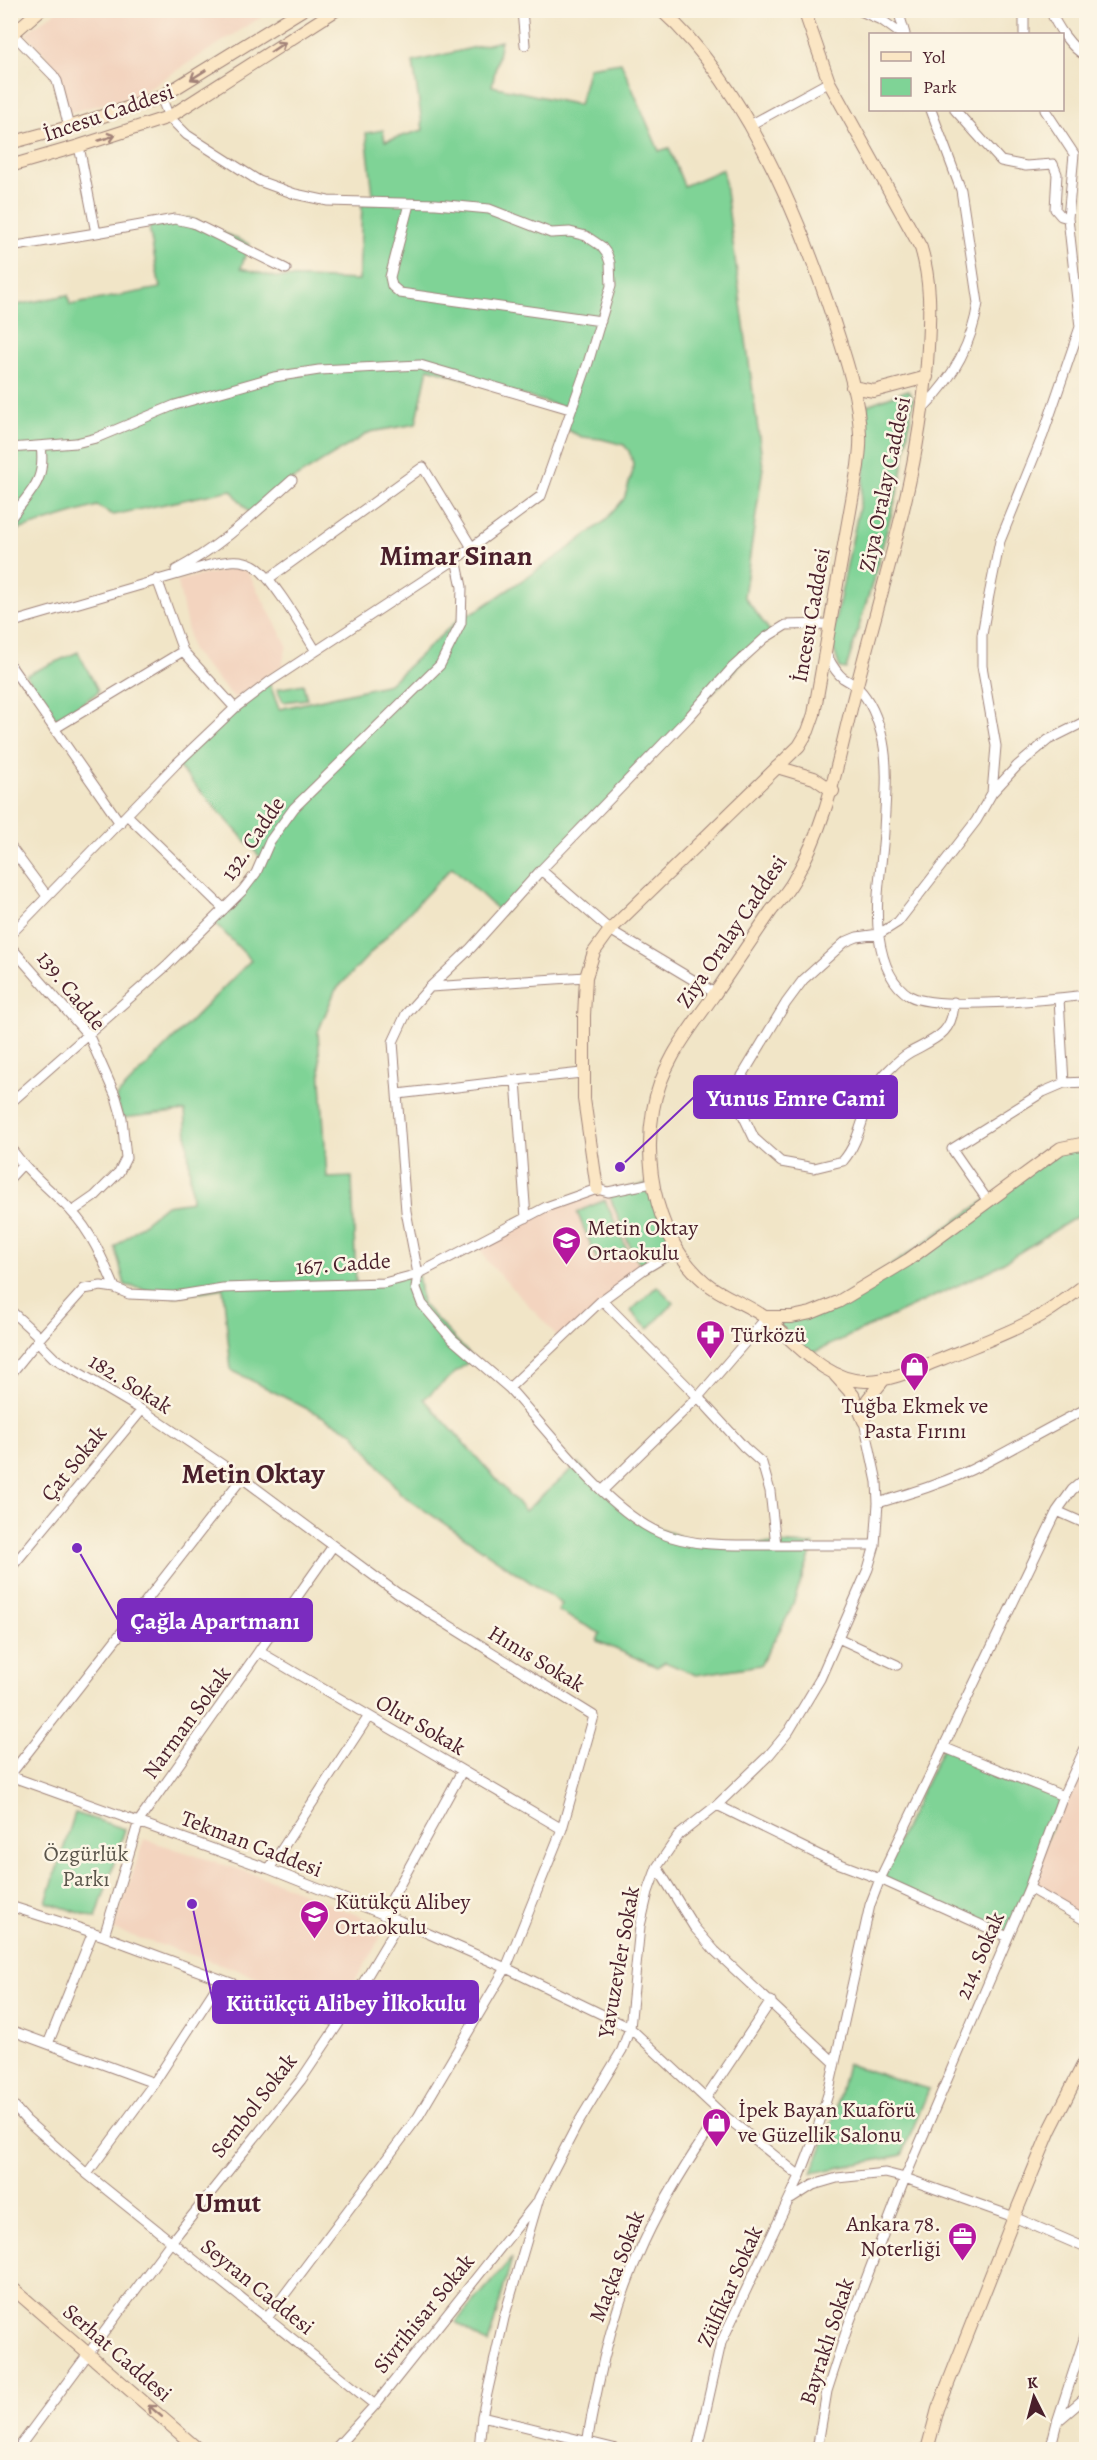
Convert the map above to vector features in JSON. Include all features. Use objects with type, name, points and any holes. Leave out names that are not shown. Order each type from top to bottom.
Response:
[{"type":"main road","points":[[12,35],[39,10]]},
{"type":"main road","name":"İncesu Caddesi","points":[[10,143],[69,127],[161,97],[302,10]]},
{"type":"main road","name":"İncesu Caddesi","points":[[10,166],[169,117],[322,14],[336,10]]},
{"type":"main road","name":"İncesu Caddesi","points":[[597,1189],[588,1134],[582,1073],[586,977],[594,952],[610,930],[799,746],[808,731],[814,714],[858,466],[860,434],[852,387],[820,281],[777,180],[750,125],[722,80],[675,22],[662,10]]},
{"type":"main road","name":"Ziya Oralay Caddesi","points":[[804,10],[829,82],[921,248],[928,270],[931,296],[924,407],[909,489],[856,686],[833,791],[811,850],[792,885],[715,993],[678,1048],[660,1081],[650,1134],[652,1183],[664,1220],[678,1249],[704,1282],[767,1317],[808,1355],[831,1372],[857,1381],[902,1375],[997,1337],[1040,1316],[1085,1288]]},
{"type":"main road","points":[[852,387],[874,392],[927,377]]},
{"type":"main road","points":[[777,767],[814,778],[833,791]]},
{"type":"main road","points":[[767,1317],[792,1317],[811,1313],[838,1302],[908,1260],[1061,1148],[1086,1143]]},
{"type":"main road","points":[[831,1372],[856,1399],[864,1421]]},
{"type":"main road","points":[[864,1421],[868,1398],[885,1378]]},
{"type":"main road","points":[[927,2450],[938,2409],[1014,2217],[1050,2130],[1086,2059]]},
{"type":"main road","name":"Serhat Caddesi","points":[[10,2286],[195,2448]]},
{"type":"street","points":[[522,10],[525,45]]},
{"type":"street","points":[[858,10],[883,21],[901,33]]},
{"type":"street","points":[[898,10],[903,33]]},
{"type":"street","points":[[1024,10],[1024,33]]},
{"type":"street","points":[[1050,10],[1053,20],[1063,33]]},
{"type":"street","points":[[1064,34],[1078,52],[1086,56]]},
{"type":"street","points":[[12,35],[53,75],[69,127]]},
{"type":"street","points":[[750,125],[829,82]]},
{"type":"street","points":[[10,935],[176,764],[235,708],[316,651],[456,559],[541,496],[546,487],[611,286],[610,263],[605,250],[593,240],[570,232],[551,233],[489,209],[328,201],[295,194],[259,181],[187,135],[169,117],[161,97]]},
{"type":"street","points":[[924,407],[944,387],[965,351],[975,321],[978,303],[961,189],[931,111]]},
{"type":"street","points":[[956,111],[1001,160],[1026,166],[1053,164],[1057,174],[1055,209],[1061,216],[1068,218]]},
{"type":"street","points":[[992,794],[996,746],[982,666],[982,635],[1000,541],[1043,435],[1080,327],[1068,218],[1074,154],[1046,111]]},
{"type":"street","points":[[79,146],[96,233]]},
{"type":"street","points":[[409,204],[390,277],[392,286],[400,293],[601,321]]},
{"type":"street","points":[[10,247],[175,219],[193,224],[286,269]]},
{"type":"street","points":[[11,445],[62,446],[96,438],[175,405],[274,377],[319,370],[420,365],[570,409]]},
{"type":"street","points":[[10,519],[40,480],[44,462],[42,446]]},
{"type":"street","points":[[268,579],[423,467],[471,546]]},
{"type":"street","points":[[157,579],[197,559],[292,480]]},
{"type":"street","name":"132. Cadde","points":[[10,1103],[166,966],[243,890],[256,873],[270,842],[294,808],[440,665],[461,623],[462,587],[456,559]]},
{"type":"street","points":[[10,623],[227,560],[244,561],[256,566],[268,579],[316,651]]},
{"type":"street","points":[[157,579],[183,651],[235,708]]},
{"type":"street","points":[[830,624],[786,625],[765,638],[733,667],[688,718],[542,870],[471,948],[430,987],[406,1014],[393,1042],[406,1211],[418,1274],[416,1288],[422,1304],[433,1318],[466,1352],[509,1388],[602,1491],[638,1520],[660,1533],[691,1541],[727,1545],[875,1545]]},
{"type":"street","points":[[54,729],[183,651]]},
{"type":"street","points":[[825,652],[840,676],[856,686],[867,699],[874,715],[886,759],[883,849],[878,903],[879,934],[884,958],[900,988],[910,996],[922,1000],[954,1002],[1059,999],[1086,995]]},
{"type":"street","points":[[10,664],[120,823]]},
{"type":"street","points":[[954,1002],[954,1016],[947,1029],[938,1038],[907,1054],[882,1077],[851,1149],[843,1161],[814,1168],[781,1162],[754,1138],[741,1111],[742,1076],[786,1003],[803,980],[845,942],[857,937],[879,934],[898,921],[976,821],[992,794],[1017,765],[1048,741],[1086,721]]},
{"type":"street","points":[[128,816],[224,909]]},
{"type":"street","points":[[10,846],[47,896]]},
{"type":"street","points":[[542,870],[610,930],[715,993]]},
{"type":"street","name":"139. Cadde","points":[[10,946],[89,1036],[116,1097],[122,1118],[126,1158],[118,1172],[94,1196],[72,1212]]},
{"type":"street","points":[[430,987],[586,977]]},
{"type":"street","points":[[1059,999],[1064,1083]]},
{"type":"street","points":[[398,1094],[582,1073]]},
{"type":"street","points":[[516,1080],[526,1218]]},
{"type":"street","points":[[988,1201],[952,1149],[1026,1102],[1064,1083],[1086,1082]]},
{"type":"street","points":[[10,1147],[22,1165],[72,1212],[99,1253],[115,1288]]},
{"type":"street","points":[[10,1178],[22,1165]]},
{"type":"street","name":"167. Cadde","points":[[10,1376],[39,1339],[84,1289],[101,1286],[115,1288],[129,1294],[174,1296],[223,1288],[384,1283],[418,1274],[546,1207],[597,1189],[608,1192],[652,1183]]},
{"type":"street","points":[[509,1388],[602,1300],[643,1270],[678,1249]]},
{"type":"street","points":[[602,1300],[762,1463],[770,1491],[776,1545]]},
{"type":"street","name":"182. Sokak","points":[[10,1310],[54,1358],[142,1410],[242,1478]]},
{"type":"street","points":[[602,1491],[698,1397],[767,1317]]},
{"type":"street","points":[[878,1503],[952,1478],[983,1464],[1044,1429],[1086,1409]]},
{"type":"street","name":"Çat Sokak","points":[[10,1569],[142,1410]]},
{"type":"street","name":"Yavuzevler Sokak","points":[[479,2450],[482,2416],[504,2318],[539,2198],[577,2125],[622,2050],[630,2028],[640,1926],[657,1867],[679,1835],[717,1805],[769,1755],[789,1731],[820,1679],[868,1569],[875,1545],[878,1503],[864,1421]]},
{"type":"street","points":[[10,1776],[242,1478]]},
{"type":"street","name":"Hınıs Sokak","points":[[242,1478],[397,1593],[594,1716],[562,1829],[506,1968],[418,2117],[267,2318]]},
{"type":"street","name":"Zülfikar Sokak","points":[[697,2450],[721,2343],[800,2176],[828,2094],[861,1942],[870,1905],[880,1879],[1058,1511],[1072,1490],[1086,1478]]},
{"type":"street","points":[[1058,1511],[1086,1524]]},
{"type":"street","name":"Narman Sokak","points":[[104,1936],[139,1821],[333,1546]]},
{"type":"street","points":[[838,1638],[897,1665]]},
{"type":"street","name":"Olur Sokak","points":[[260,1652],[562,1829]]},
{"type":"street","points":[[269,1869],[369,1716]]},
{"type":"street","name":"214. Sokak","points":[[905,2178],[1029,1888],[1063,1796],[1086,1746]]},
{"type":"street","points":[[943,1747],[1063,1796]]},
{"type":"street","points":[[1076,1769],[1086,1774]]},
{"type":"street","points":[[383,1915],[462,1771]]},
{"type":"street","name":"Tekman Caddesi","points":[[10,1776],[269,1869],[400,1921],[506,1968],[630,2028],[721,2113],[800,2176]]},
{"type":"street","points":[[717,1805],[827,1859],[880,1879],[1008,1937]]},
{"type":"street","points":[[657,1867],[694,1927],[716,1951],[835,2062]]},
{"type":"street","points":[[1029,1888],[1086,1920]]},
{"type":"street","points":[[10,1906],[93,1932],[339,2023]]},
{"type":"street","name":"Sembol Sokak","points":[[17,2450],[171,2242],[301,2080],[339,2023],[400,1921]]},
{"type":"street","points":[[48,2044],[93,1932]]},
{"type":"street","points":[[87,2174],[154,2082],[222,1980]]},
{"type":"street","points":[[706,2098],[771,2001]]},
{"type":"street","points":[[10,2030],[154,2082]]},
{"type":"street","name":"Seyran Caddesi","points":[[10,2102],[26,2120],[87,2174],[375,2405]]},
{"type":"street","name":"Maçka Sokak","points":[[587,2446],[604,2356],[617,2307],[639,2251],[660,2207],[685,2164],[721,2113]]},
{"type":"street","points":[[789,2200],[813,2185],[837,2178],[885,2173],[1014,2217],[1086,2248]]},
{"type":"street","name":"Bayraklı Sokak","points":[[817,2450],[828,2391],[848,2326],[905,2178]]},
{"type":"street","name":"Sivrihisar Sokak","points":[[334,2450],[375,2405],[539,2198]]},
{"type":"street","points":[[1050,2450],[1086,2334]]},
{"type":"street","points":[[1057,2422],[1086,2397]]},
{"type":"street","points":[[482,2416],[587,2446],[621,2450]]},
{"type":"shaded area","points":[[57,11],[271,11],[136,96],[67,113],[58,69],[25,33]]},
{"type":"shaded area","points":[[237,568],[247,571],[287,645],[282,665],[235,699],[192,651],[178,583],[179,580]]},
{"type":"shaded area","name":"Metin Oktay Ortaokulu","points":[[597,1189],[608,1192],[628,1242],[643,1270],[561,1340],[487,1261],[477,1243]]},
{"type":"shaded area","points":[[1076,1769],[1086,1774],[1086,1921],[1029,1888]]},
{"type":"shaded area","points":[[144,1839],[269,1879],[379,1924],[382,1932],[375,1949],[335,2011],[239,1970],[114,1930]]},
{"type":"green space","points":[[501,41],[492,86],[579,105],[589,67],[621,62],[659,151],[669,148],[684,186],[723,169],[763,467],[744,596],[772,634],[765,638],[502,914],[452,867],[335,991],[318,1032],[327,1178],[352,1177],[356,1285],[418,1274],[422,1304],[473,1358],[424,1399],[525,1511],[578,1464],[638,1520],[691,1541],[814,1545],[790,1612],[760,1665],[696,1675],[665,1662],[657,1667],[597,1641],[600,1633],[558,1611],[562,1604],[401,1494],[353,1432],[231,1370],[223,1288],[174,1296],[125,1285],[115,1247],[166,1205],[192,1201],[185,1111],[122,1118],[116,1097],[251,960],[213,921],[243,890],[262,859],[176,764],[269,682],[279,709],[389,684],[462,616],[475,612],[561,554],[605,521],[624,499],[632,474],[633,463],[629,451],[624,445],[582,437],[565,429],[570,409],[428,368],[416,424],[370,432],[292,480],[252,516],[231,490],[113,515],[97,506],[11,532],[11,306],[68,295],[70,305],[160,288],[149,227],[189,218],[249,244],[241,268],[275,277],[359,280],[362,204],[374,203],[366,133],[383,130],[385,141],[423,130],[413,62]]},
{"type":"green space","points":[[908,390],[913,399],[901,479],[846,669],[840,668],[831,641],[860,503],[867,449],[867,405]]},
{"type":"green space","points":[[78,652],[98,690],[97,693],[57,720],[26,675]]},
{"type":"green space","points":[[303,684],[307,699],[283,702],[277,689]]},
{"type":"green space","points":[[1086,1143],[1086,1211],[991,1270],[808,1355],[767,1317],[838,1302],[1054,1153]]},
{"type":"green space","points":[[652,1183],[678,1249],[643,1270],[628,1242],[608,1192]]},
{"type":"green space","points":[[605,1200],[627,1249],[598,1262],[577,1212]]},
{"type":"green space","points":[[657,1286],[674,1303],[648,1329],[631,1311]]},
{"type":"green space","points":[[943,1747],[1063,1796],[1008,1937],[880,1879]]},
{"type":"green space","name":"Özgürlük Parkı","points":[[75,1813],[125,1829],[96,1918],[46,1902]]},
{"type":"green space","points":[[847,2064],[929,2089],[902,2155],[812,2173],[835,2114]]},
{"type":"green space","points":[[512,2258],[488,2344],[456,2322]]},
{"type":"place","name":"Yunus Emre Cami","points":[[620,1167]]},
{"type":"place","name":"Metin Oktay Ortaokulu","points":[[566,1266]]},
{"type":"place","name":"Türközü","points":[[710,1360]]},
{"type":"place","name":"Tuğba Ekmek ve Pasta Fırını","points":[[915,1392]]},
{"type":"place","name":"Çağla Apartmanı","points":[[77,1548]]},
{"type":"place","name":"Kütükçü Alibey İlkokulu","points":[[192,1904]]},
{"type":"place","name":"Kütükçü Alibey Ortaokulu","points":[[314,1940]]},
{"type":"place","name":"İpek Bayan Kuaförü ve Güzellik Salonu","points":[[717,2148]]},
{"type":"place","name":"Ankara 78. Noterliği","points":[[962,2262]]},
{"type":"district","name":"Mimar Sinan","points":[[456,555]]},
{"type":"district","name":"Metin Oktay","points":[[253,1473]]},
{"type":"district","name":"Umut","points":[[228,2202]]}]
